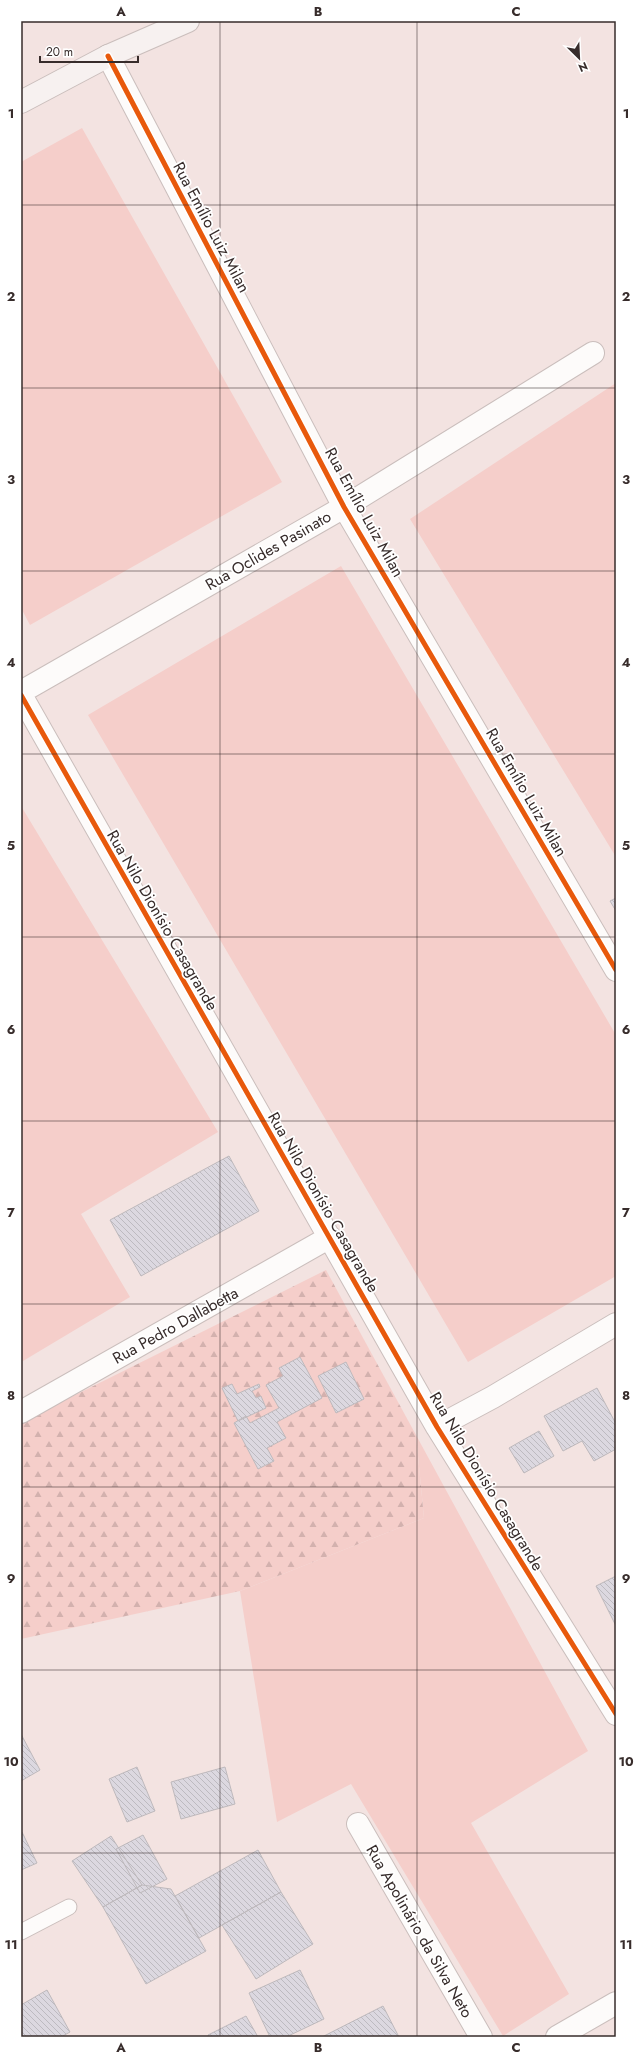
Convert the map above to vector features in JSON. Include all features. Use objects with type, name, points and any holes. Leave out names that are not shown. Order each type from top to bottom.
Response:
[{"type":"street","points":[[21,102],[108,56],[188,21]]},
{"type":"street","name":"Rua Emílio Luiz Milan","points":[[108,56],[344,507],[616,970]]},
{"type":"street","name":"Rua Oclides Pasinato","points":[[21,692],[344,507],[593,352]]},
{"type":"street","name":"Rua Nilo Dionísio Casagrande","points":[[21,695],[437,1427],[616,1714]]},
{"type":"street","name":"Rua Pedro Dallabetta","points":[[21,1412],[330,1237]]},
{"type":"street","points":[[437,1427],[493,1397],[616,1324]]},
{"type":"street","name":"Rua Apolinário da Silva Neto","points":[[358,1824],[481,2037]]},
{"type":"street","points":[[557,2037],[616,2003]]},
{"type":"lane","points":[[21,1932],[69,1907]]},
{"type":"green space","points":[[82,128],[282,482],[30,625],[21,608],[21,162]]},
{"type":"green space","points":[[616,383],[616,857],[410,519]]},
{"type":"green space","points":[[341,566],[616,1035],[616,1276],[468,1362],[88,715]]},
{"type":"green space","points":[[21,806],[218,1132],[81,1214],[130,1297],[23,1361],[21,1357]]},
{"type":"green space","points":[[326,1270],[416,1435],[424,1518],[240,1591],[21,1639],[21,1422]]},
{"type":"green space","points":[[416,1435],[588,1751],[471,1823],[569,1994],[503,2036],[351,1784],[277,1822],[240,1591],[424,1518]]},
{"type":"building","points":[[616,898],[616,911],[610,901]]},
{"type":"building","points":[[229,1156],[259,1211],[141,1276],[110,1220]]},
{"type":"building","points":[[300,1357],[322,1398],[277,1422],[286,1438],[267,1448],[274,1461],[258,1469],[234,1423],[246,1416],[250,1423],[279,1408],[266,1385],[283,1376],[279,1368]]},
{"type":"building","points":[[346,1362],[364,1399],[336,1413],[318,1376]]},
{"type":"building","points":[[232,1384],[237,1394],[259,1384],[260,1387],[252,1391],[256,1398],[261,1396],[266,1408],[238,1421],[222,1388]]},
{"type":"building","points":[[597,1388],[616,1424],[616,1449],[594,1461],[582,1441],[563,1451],[544,1416]]},
{"type":"building","points":[[539,1431],[554,1456],[524,1473],[509,1448]]},
{"type":"building","points":[[616,1576],[616,1626],[596,1586]]},
{"type":"building","points":[[21,1734],[40,1770],[21,1781]]},
{"type":"building","points":[[137,1767],[155,1811],[127,1822],[109,1779]]},
{"type":"building","points":[[225,1767],[235,1804],[181,1819],[171,1782]]},
{"type":"building","points":[[22,1832],[37,1863],[21,1870],[21,1833]]},
{"type":"building","points":[[143,1835],[167,1879],[140,1893],[116,1849]]},
{"type":"building","points":[[111,1836],[142,1885],[103,1907],[72,1861]]},
{"type":"building","points":[[258,1850],[281,1892],[199,1938],[175,1896]]},
{"type":"building","points":[[142,1885],[171,1889],[206,1951],[146,1984],[103,1907]]},
{"type":"building","points":[[281,1892],[313,1944],[256,1979],[222,1925]]},
{"type":"building","points":[[300,1970],[324,2019],[286,2037],[270,2037],[249,1993]]},
{"type":"building","points":[[47,1990],[70,2032],[61,2037],[21,2037],[21,2005]]},
{"type":"building","points":[[383,2006],[399,2037],[322,2037]]},
{"type":"building","points":[[246,2016],[258,2037],[209,2037],[208,2035]]},
{"type":"cycle path","points":[[108,56],[344,507],[616,970]]},
{"type":"cycle path","points":[[21,695],[437,1427],[616,1714]]}]
